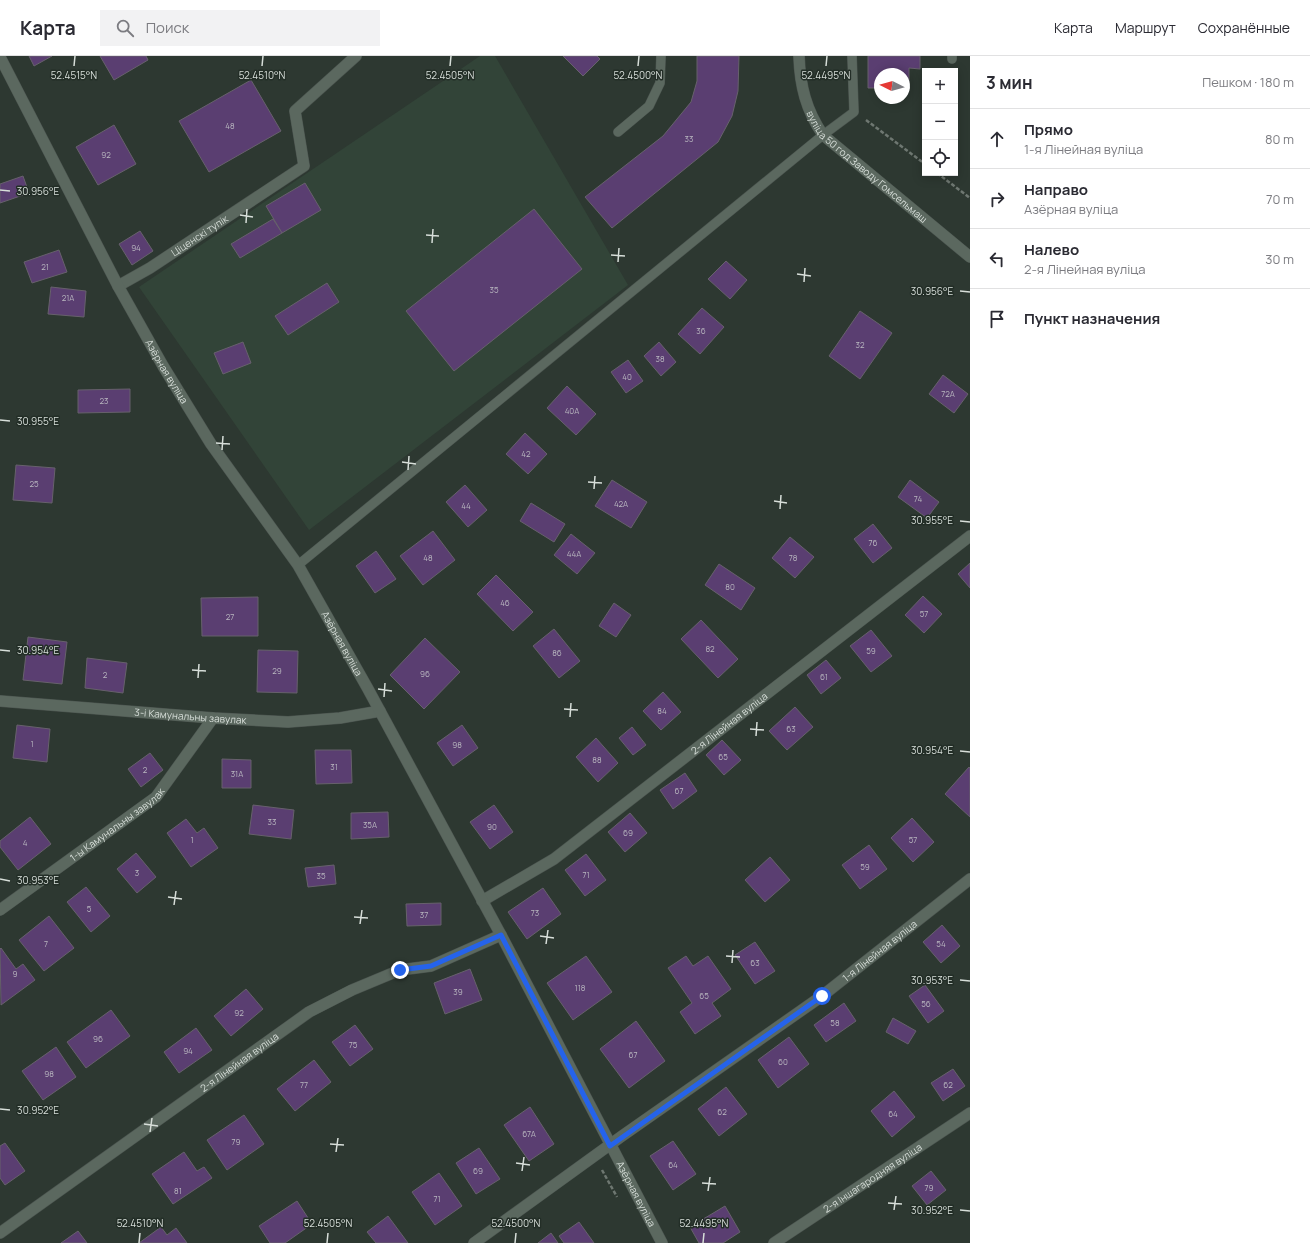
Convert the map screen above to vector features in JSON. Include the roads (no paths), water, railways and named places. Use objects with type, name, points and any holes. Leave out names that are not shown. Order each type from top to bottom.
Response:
[{"type":"street","name":"Ціценскі тупік","points":[[118,286],[150,268],[304,166],[295,111],[356,56]]},
{"type":"street","name":"вуліца 50 год Заводу Гомсельмаш","points":[[799,56],[799,76],[806,103],[815,123],[823,135],[970,257]]},
{"type":"street","name":"Азёрная вуліца","points":[[0,57],[118,286],[163,366],[211,444],[298,564],[380,711],[501,935],[662,1243]]},
{"type":"street","name":"2-я Лінейная вуліца","points":[[482,901],[554,859],[970,536]]},
{"type":"street","name":"3-і Камунальны завулак","points":[[0,701],[213,718],[288,722],[340,718],[380,711]]},
{"type":"street","name":"1-ы Камунальны завулак","points":[[0,910],[156,797],[213,718]]},
{"type":"street","name":"1-я Лінейная вуліца","points":[[474,1243],[822,996],[970,879]]},
{"type":"street","name":"2-я Лінейная вуліца","points":[[0,1233],[309,1012],[352,990],[400,970],[431,966],[501,935]]},
{"type":"street","name":"2-я Іншагародняя вуліца","points":[[774,1243],[970,1113]]},
{"type":"lane","points":[[618,132],[649,106],[660,83],[661,56]]},
{"type":"lane","points":[[298,564],[823,135],[854,112],[852,56]]}]
